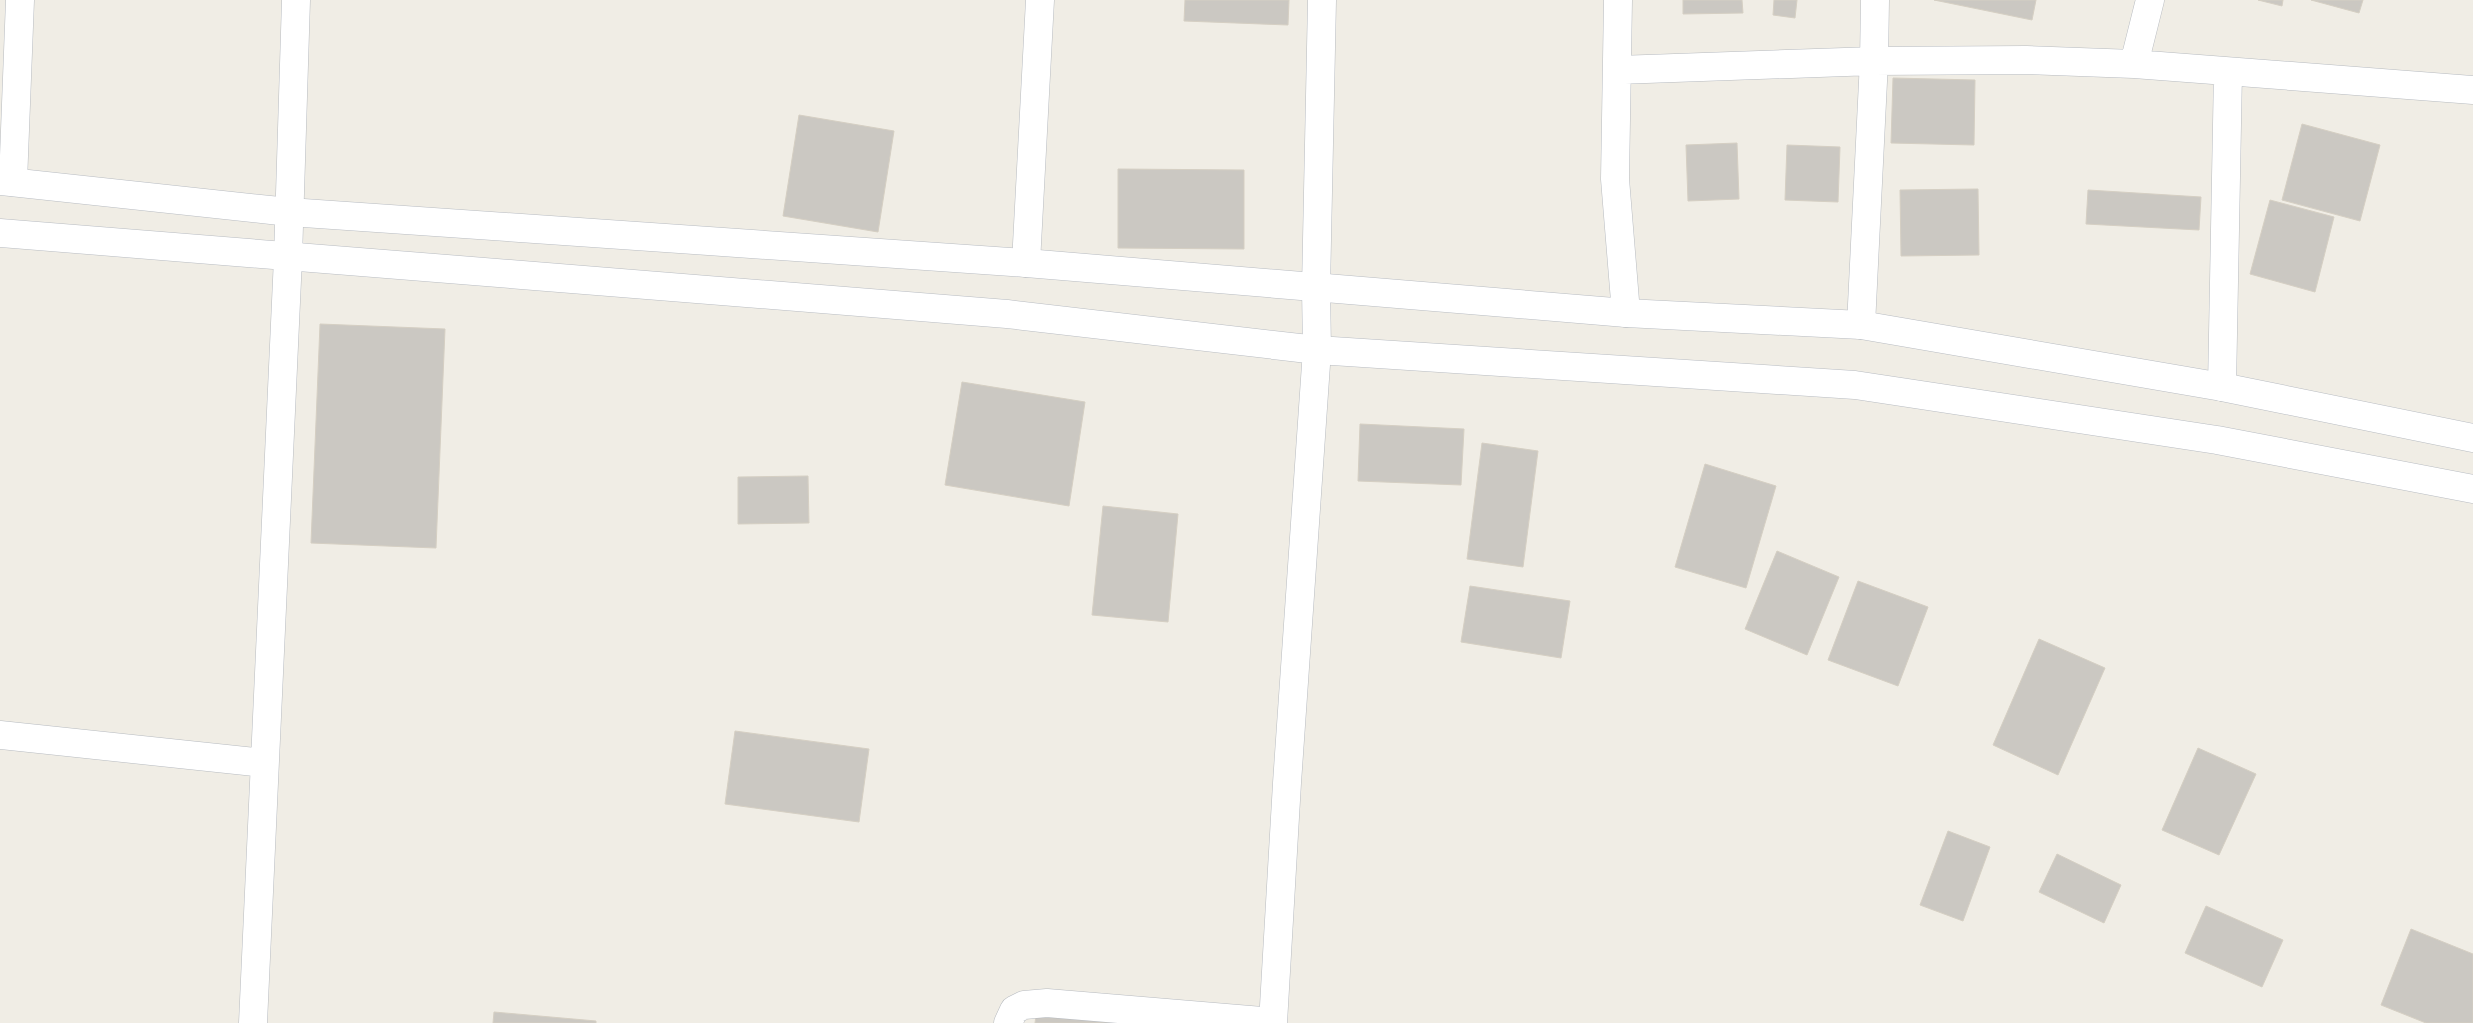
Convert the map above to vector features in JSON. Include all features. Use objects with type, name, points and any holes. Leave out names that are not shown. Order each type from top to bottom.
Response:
[{"type":"street","points":[[20,0],[7,181],[289,212],[1026,263],[1626,313],[1861,325],[2222,386],[2473,438]]},
{"type":"street","points":[[253,1023],[288,258],[296,0]]},
{"type":"street","points":[[1026,263],[1040,0]]},
{"type":"street","points":[[1008,1023],[1014,1010],[1024,1005],[1047,1003],[1273,1023],[1287,783],[1317,350],[1316,288],[1322,0]]},
{"type":"street","points":[[1618,0],[1615,179],[1626,313]]},
{"type":"street","points":[[1861,325],[1874,62],[1875,0]]},
{"type":"street","points":[[2134,64],[2150,0]]},
{"type":"street","points":[[1618,70],[1874,62],[2026,60],[2134,64],[2473,90]]},
{"type":"street","points":[[2222,386],[2228,72]]},
{"type":"street","points":[[0,233],[288,258],[1007,314],[1317,350],[1855,385],[2217,440],[2473,489]]},
{"type":"street","points":[[0,735],[264,763]]},
{"type":"building","points":[[1185,0],[1289,0],[1288,25],[1184,21]]},
{"type":"building","points":[[1683,0],[1742,0],[1743,13],[1683,14]]},
{"type":"building","points":[[1774,0],[1797,0],[1795,18],[1773,15]]},
{"type":"building","points":[[1934,0],[2036,0],[2032,20]]},
{"type":"building","points":[[2258,0],[2283,0],[2282,6]]},
{"type":"building","points":[[2311,0],[2363,0],[2359,13]]},
{"type":"building","points":[[1893,78],[1975,80],[1974,145],[1891,143]]},
{"type":"building","points":[[799,115],[894,131],[878,232],[783,216]]},
{"type":"building","points":[[2302,124],[2380,145],[2360,221],[2282,200]]},
{"type":"building","points":[[1737,143],[1739,199],[1688,201],[1686,145]]},
{"type":"building","points":[[1787,145],[1840,147],[1838,202],[1785,200]]},
{"type":"building","points":[[1118,169],[1244,170],[1244,249],[1118,248]]},
{"type":"building","points":[[1978,189],[1979,255],[1901,256],[1900,190]]},
{"type":"building","points":[[2088,190],[2201,197],[2199,230],[2086,224]]},
{"type":"building","points":[[2270,200],[2334,217],[2315,292],[2250,274]]},
{"type":"building","points":[[320,324],[445,329],[436,548],[311,543]]},
{"type":"building","points":[[962,382],[1085,402],[1069,506],[945,485]]},
{"type":"building","points":[[1360,424],[1464,429],[1461,485],[1358,481]]},
{"type":"building","points":[[1482,443],[1538,451],[1523,567],[1467,559]]},
{"type":"building","points":[[1705,464],[1776,486],[1746,588],[1675,567]]},
{"type":"building","points":[[808,476],[809,523],[738,524],[738,477]]},
{"type":"building","points":[[1103,506],[1178,514],[1168,622],[1092,615]]},
{"type":"building","points":[[1777,551],[1839,577],[1807,655],[1745,629]]},
{"type":"building","points":[[1858,581],[1928,607],[1898,686],[1828,660]]},
{"type":"building","points":[[1470,586],[1570,601],[1561,658],[1461,642]]},
{"type":"building","points":[[2039,639],[2105,668],[2058,775],[1993,745]]},
{"type":"building","points":[[735,731],[869,749],[859,822],[725,804]]},
{"type":"building","points":[[2198,748],[2256,774],[2219,855],[2162,830]]},
{"type":"building","points":[[1948,831],[1990,847],[1963,921],[1920,905]]},
{"type":"building","points":[[2057,854],[2121,885],[2104,923],[2039,892]]},
{"type":"building","points":[[2206,906],[2283,940],[2262,987],[2185,953]]},
{"type":"building","points":[[2411,929],[2473,954],[2473,1023],[2426,1023],[2381,1005]]},
{"type":"building","points":[[1037,1008],[1139,1023],[1035,1023]]},
{"type":"building","points":[[494,1012],[596,1021],[596,1023],[493,1023]]}]
